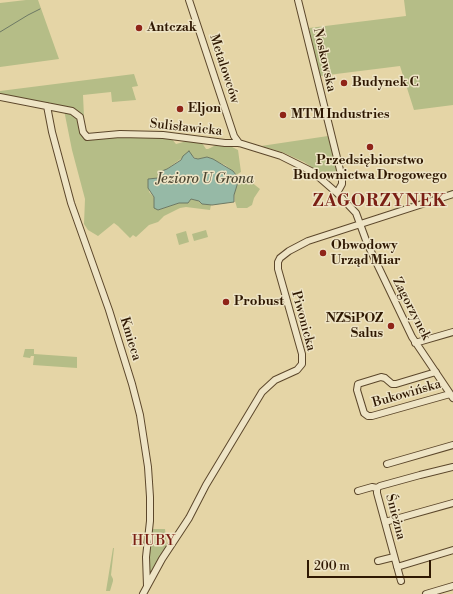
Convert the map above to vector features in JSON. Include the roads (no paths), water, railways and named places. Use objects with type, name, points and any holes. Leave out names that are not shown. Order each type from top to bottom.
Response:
[{"type":"street","name":"Metalowców","points":[[189,0],[234,136],[239,143]]},
{"type":"street","name":"Noskowska","points":[[298,0],[342,178],[342,184],[338,193]]},
{"type":"street","name":"Sulisławicka","points":[[0,97],[67,109],[82,119],[83,132],[87,137],[120,134],[163,135],[225,143],[239,143],[281,156],[306,168],[321,178],[338,193],[353,210],[360,224]]},
{"type":"street","name":"Kmieca","points":[[47,106],[54,142],[71,203],[107,303],[140,415],[148,467],[150,498],[150,521],[146,557],[147,586]]},
{"type":"street","name":"Piwonicka","points":[[143,594],[165,553],[189,518],[206,484],[262,392],[275,380],[298,370],[302,364],[302,354],[278,269],[278,262],[280,258],[289,251],[308,241],[453,194]]},
{"type":"street","name":"Zagorzynek","points":[[360,224],[367,243],[398,309],[416,343],[451,392]]},
{"type":"street","points":[[416,343],[453,332]]},
{"type":"street","name":"Bukowińska","points":[[436,372],[396,384],[392,384],[385,378],[381,377],[358,384],[357,390],[364,413],[368,416],[372,416],[451,392]]},
{"type":"street","points":[[387,464],[453,445]]},
{"type":"street","name":"Śnieżna","points":[[401,581],[377,493],[377,488],[420,474],[452,469]]},
{"type":"street","points":[[358,491],[372,487],[377,488]]},
{"type":"street","points":[[385,522],[453,503]]},
{"type":"street","points":[[397,567],[453,550]]},
{"type":"street","points":[[378,561],[394,557]]},
{"type":"street","points":[[426,594],[453,586]]},
{"type":"water","name":"Jezioro U Grona","points":[[189,151],[194,158],[198,159],[207,157],[213,159],[233,171],[238,182],[234,195],[234,202],[212,205],[202,204],[199,201],[191,199],[188,203],[179,203],[158,210],[154,208],[154,197],[148,188],[148,179],[158,178],[162,171],[181,160]]},
{"type":"waterway","points":[[0,32],[40,9]]},
{"type":"place","name":"Antczak","points":[[139,28]]},
{"type":"place","name":"Budynek C","points":[[344,83]]},
{"type":"place","name":"Eljon","points":[[180,109]]},
{"type":"place","name":"MTM Industries","points":[[283,115]]},
{"type":"place","name":"Przedsiębiorstwo Budownictwa Drogowego","points":[[370,147]]},
{"type":"place","name":"Obwodowy Urząd Miar","points":[[323,253]]},
{"type":"place","name":"Probust","points":[[226,302]]},
{"type":"place","name":"NZSiPOZ Salus","points":[[391,326]]},
{"type":"district","name":"ZAGORZYNEK","points":[[380,202]]},
{"type":"district","name":"HUBY","points":[[154,542]]}]
